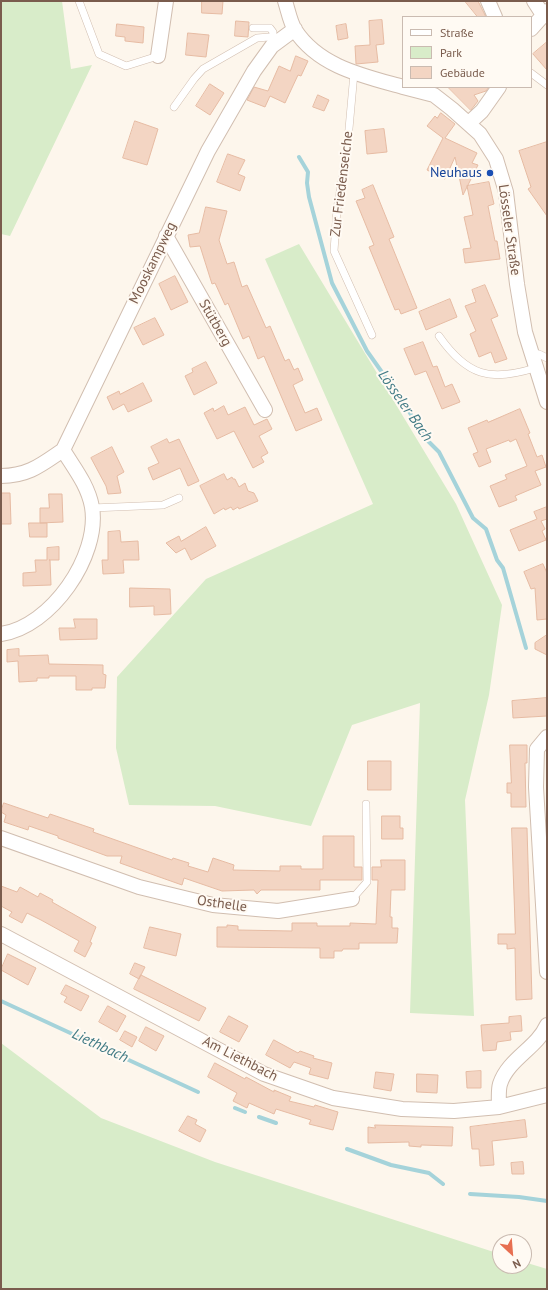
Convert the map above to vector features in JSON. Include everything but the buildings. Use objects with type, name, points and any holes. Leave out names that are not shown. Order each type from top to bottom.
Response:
[{"type":"street","points":[[158,56],[166,1]]},
{"type":"street","points":[[285,1],[295,29],[309,47],[328,62],[354,73],[402,87]]},
{"type":"street","points":[[488,1],[495,16]]},
{"type":"street","points":[[532,28],[545,13],[534,1]]},
{"type":"street","name":"Mooskampweg","points":[[1,476],[13,476],[32,471],[62,450],[208,151],[254,71],[276,39],[295,29]]},
{"type":"street","points":[[406,88],[434,96],[469,123],[482,111],[498,88]]},
{"type":"street","name":"Lösseler Straße","points":[[469,123],[484,140],[500,169],[509,213],[517,284],[525,332],[535,368],[547,402]]},
{"type":"street","name":"Stütberg","points":[[166,236],[265,410]]},
{"type":"street","points":[[1,634],[27,624],[44,613],[61,597],[74,578],[88,544],[92,508],[84,483],[62,450]]},
{"type":"street","points":[[547,737],[537,749],[536,787],[547,972]]},
{"type":"street","name":"Osthelle","points":[[1,838],[139,887],[213,905],[278,911],[352,899]]},
{"type":"street","name":"Am Liethbach","points":[[1,934],[264,1074],[333,1098],[402,1109],[454,1111],[499,1107],[547,1095]]},
{"type":"street","points":[[499,1107],[500,1085],[511,1064],[543,1033],[547,1025]]},
{"type":"lane","points":[[80,1],[99,54],[126,66],[158,56]]},
{"type":"lane","points":[[174,107],[194,79],[204,70],[257,38],[276,39],[270,28],[253,28]]},
{"type":"lane","name":"Zur Friedenseiche","points":[[354,73],[347,151],[337,209],[334,251],[372,335]]},
{"type":"lane","points":[[532,75],[547,85]]},
{"type":"lane","points":[[439,336],[453,356],[462,364],[476,370],[500,376],[516,374],[535,368]]},
{"type":"lane","points":[[531,353],[539,354],[547,358]]},
{"type":"lane","points":[[92,508],[163,505],[179,498]]},
{"type":"lane","name":"Osthelle","points":[[352,899],[367,882],[366,804]]},
{"type":"green space","points":[[1,1],[62,1],[71,69],[92,65],[10,236],[1,234]]},
{"type":"green space","points":[[299,244],[456,504],[502,605],[489,695],[465,800],[474,1016],[410,1013],[420,703],[352,725],[311,826],[215,806],[129,805],[116,748],[117,677],[206,579],[373,504],[265,259]]},
{"type":"green space","points":[[1,1043],[101,1118],[215,1162],[492,1251],[492,1274],[532,1274],[532,1264],[547,1269],[547,1289],[1,1289]]},
{"type":"waterway","name":"Lösseler Bach","points":[[299,157],[308,172],[307,183],[309,197],[332,283],[367,351],[403,402],[427,440],[439,452],[473,518],[486,529],[497,560],[503,568],[526,648]]},
{"type":"waterway","name":"Liethbach","points":[[1,1001],[198,1092]]},
{"type":"waterway","name":"Liethbach","points":[[235,1108],[245,1112]]},
{"type":"waterway","name":"Liethbach","points":[[259,1117],[276,1123]]},
{"type":"waterway","name":"Liethbach","points":[[347,1149],[391,1165],[429,1173],[443,1184]]},
{"type":"waterway","name":"Liethbach","points":[[470,1194],[519,1197],[547,1201]]},
{"type":"place","name":"Neuhaus","points":[[490,173]]}]
